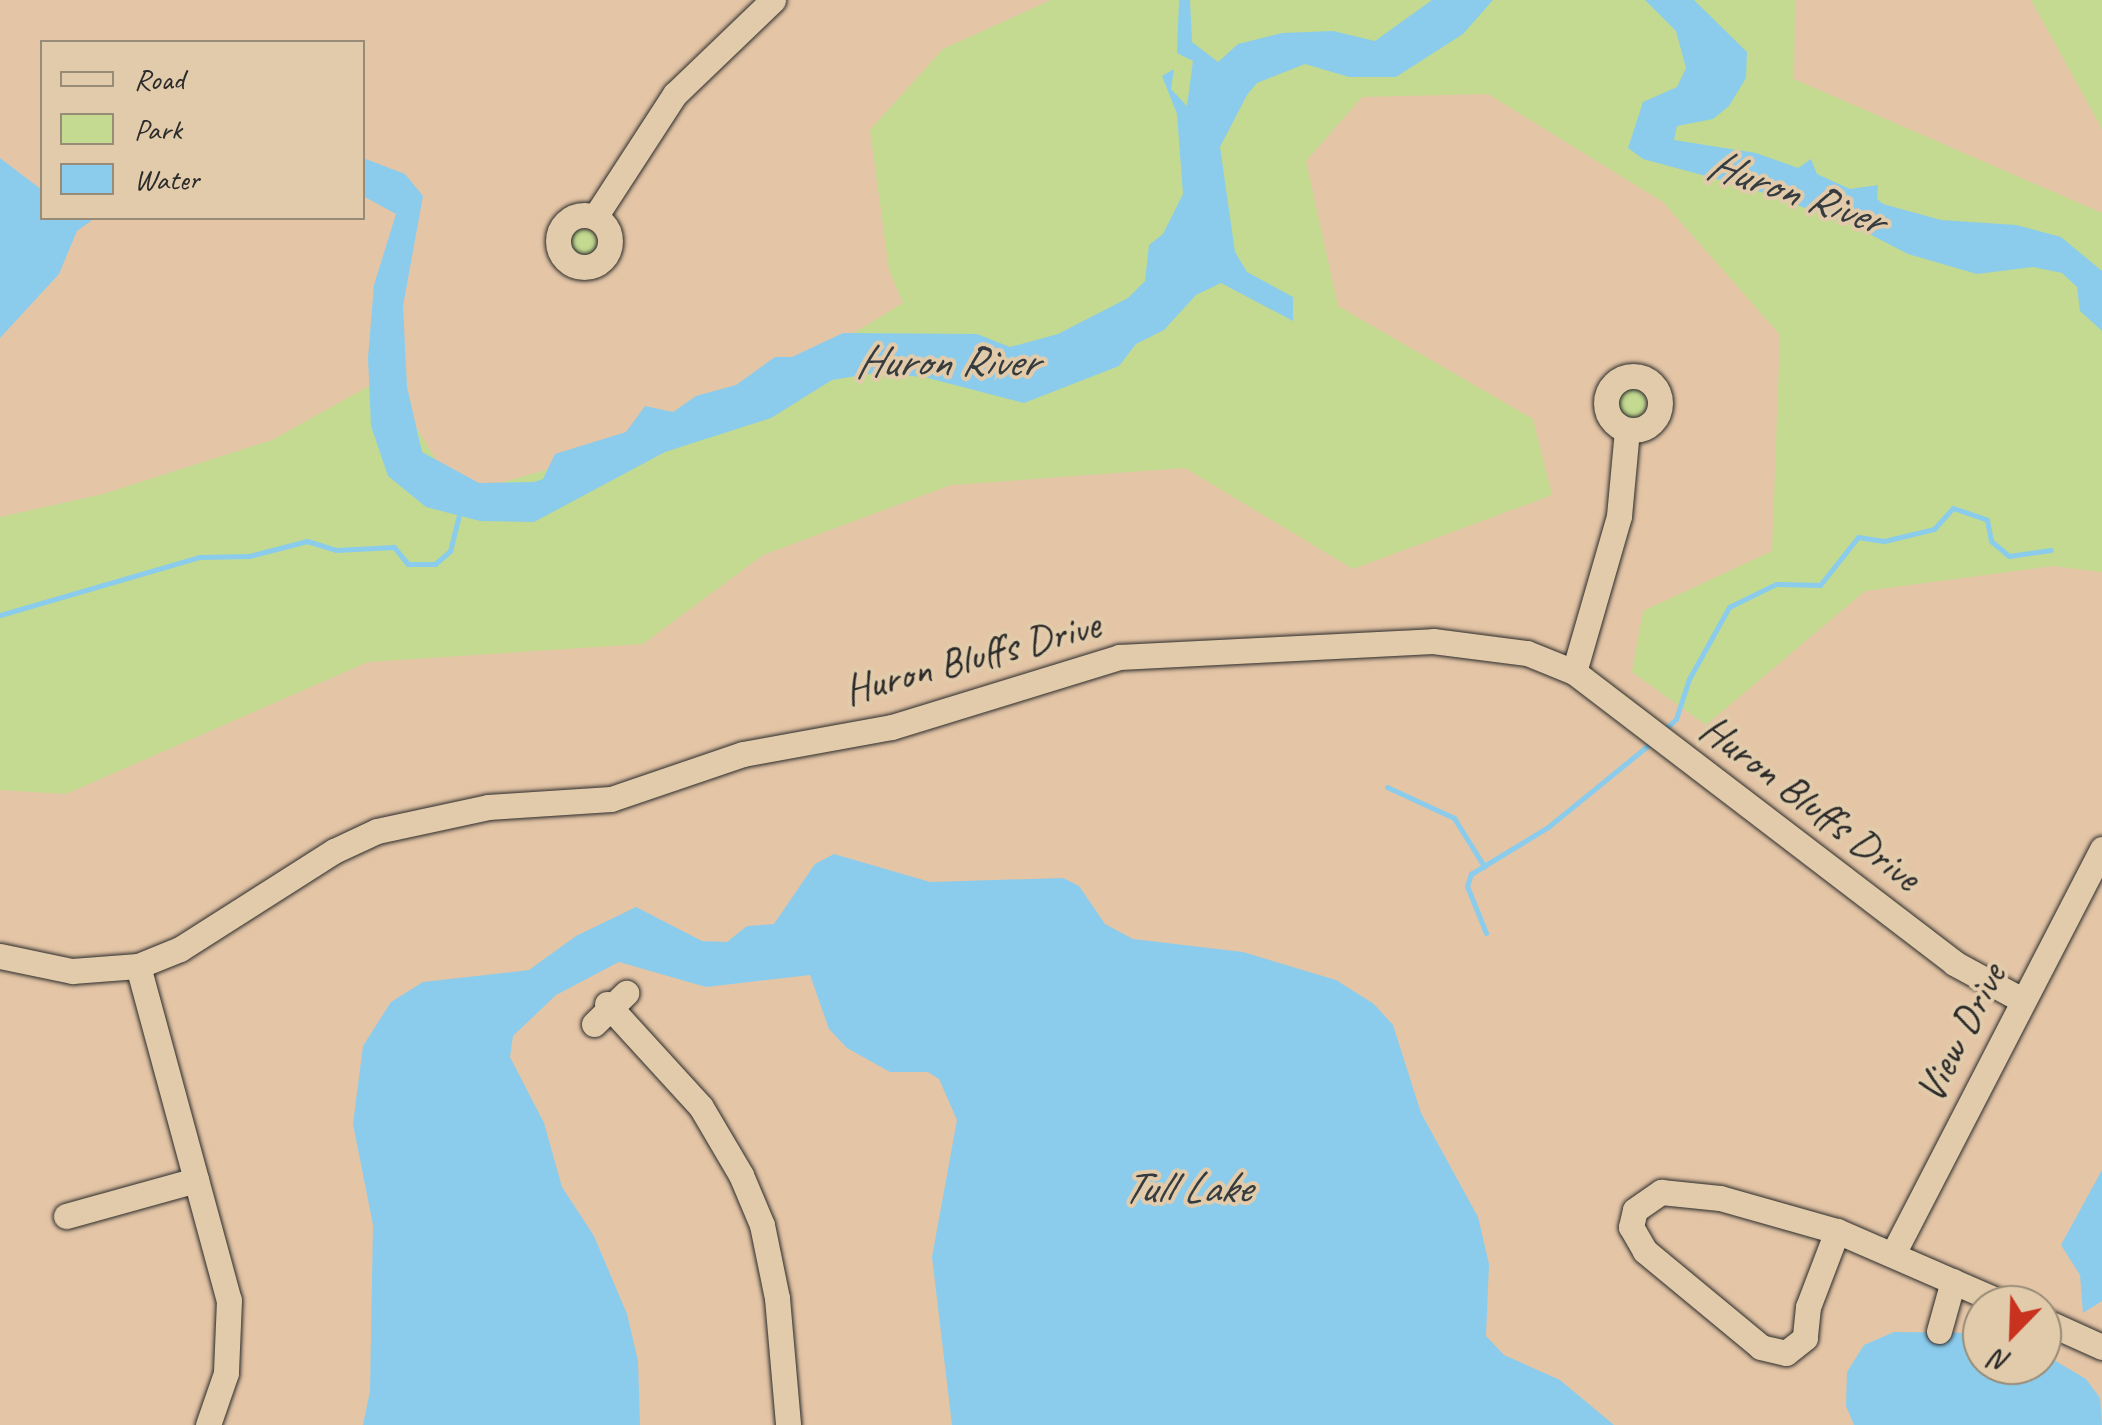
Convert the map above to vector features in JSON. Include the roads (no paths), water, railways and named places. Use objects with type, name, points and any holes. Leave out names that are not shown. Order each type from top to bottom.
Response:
[{"type":"street","points":[[595,217],[675,94],[773,0]]},
{"type":"street","points":[[1574,672],[1619,516],[1627,430]]},
{"type":"street","name":"Huron Bluffs Drive","points":[[0,956],[72,971],[138,966],[180,949],[377,831],[488,806],[610,800],[743,754],[892,727],[1119,656],[1433,640],[1527,652],[1574,672],[1954,964],[2022,1000]]},
{"type":"street","name":"View Drive","points":[[1893,1254],[2102,849]]},
{"type":"street","points":[[138,966],[222,1268],[231,1336],[218,1407],[208,1425]]},
{"type":"street","points":[[609,1007],[702,1107],[741,1174],[762,1225],[777,1298],[788,1425]]},
{"type":"street","points":[[66,1216],[196,1180]]},
{"type":"street","points":[[1837,1230],[1808,1308],[1805,1338],[1786,1353],[1762,1348],[1645,1251],[1630,1227],[1635,1210],[1661,1192],[1720,1198],[1837,1230],[1962,1285]]},
{"type":"street","points":[[1940,1331],[1953,1281]]},
{"type":"street","points":[[2062,1329],[2102,1346]]},
{"type":"water","name":"Huron River","points":[[1179,0],[1190,0],[1192,42],[1218,62],[1238,44],[1282,33],[1333,31],[1375,41],[1432,0],[1493,0],[1463,34],[1396,77],[1349,77],[1305,64],[1257,83],[1247,95],[1220,147],[1235,252],[1247,272],[1293,297],[1293,321],[1221,283],[1196,295],[1164,330],[1136,344],[1119,366],[1024,403],[924,377],[875,373],[832,380],[771,418],[665,452],[534,522],[480,521],[426,507],[388,476],[371,426],[368,358],[374,285],[396,214],[365,197],[365,159],[405,174],[423,196],[403,306],[407,387],[422,452],[479,483],[534,482],[543,479],[555,454],[626,432],[645,406],[673,412],[696,396],[736,385],[775,357],[792,357],[843,333],[977,334],[1010,347],[1058,334],[1128,298],[1145,281],[1149,245],[1163,234],[1183,194],[1177,114],[1162,76],[1174,69],[1171,89],[1187,106],[1193,61],[1177,53]]},
{"type":"water","name":"Huron River","points":[[1645,0],[1694,0],[1747,52],[1746,78],[1729,106],[1713,119],[1677,126],[1674,140],[1756,153],[1798,168],[1811,159],[1817,174],[1850,189],[1878,185],[1877,199],[1883,204],[1941,220],[2016,225],[2061,237],[2102,271],[2102,331],[2080,311],[2077,287],[2062,273],[2033,267],[1977,274],[1908,254],[1852,225],[1750,188],[1643,159],[1628,148],[1643,102],[1677,87],[1686,68],[1676,31]]},
{"type":"water","points":[[0,158],[40,188],[40,220],[92,220],[77,231],[59,274],[0,338]]},
{"type":"water","name":"Tull Lake","points":[[834,854],[930,882],[1063,878],[1079,886],[1105,924],[1133,939],[1243,952],[1336,980],[1374,1004],[1393,1025],[1421,1113],[1478,1217],[1489,1264],[1486,1336],[1504,1355],[1560,1380],[1614,1425],[952,1425],[932,1257],[957,1120],[939,1079],[928,1072],[890,1072],[847,1048],[829,1029],[810,975],[706,987],[619,962],[556,995],[513,1036],[510,1057],[544,1123],[562,1187],[594,1236],[627,1314],[638,1361],[640,1425],[363,1425],[370,1391],[373,1225],[353,1124],[363,1046],[391,1002],[423,982],[529,970],[576,936],[636,907],[702,941],[727,942],[747,926],[774,924],[815,864]]},
{"type":"water","points":[[2102,1170],[2102,1301],[2083,1313],[2080,1275],[2061,1245]]},
{"type":"water","points":[[1894,1332],[1962,1333],[1962,1385],[2062,1385],[2062,1365],[2086,1379],[2100,1398],[2102,1425],[1854,1425],[1846,1406],[1847,1372],[1864,1345]]},
{"type":"waterway","points":[[1662,732],[1676,719],[1689,679],[1729,607],[1776,584],[1820,585],[1858,537],[1884,541],[1934,529],[1953,508],[1987,520],[1991,541],[2009,556],[2051,550]]},
{"type":"waterway","points":[[0,615],[200,557],[249,556],[307,541],[336,550],[394,547],[408,564],[435,564],[450,551],[459,514]]},
{"type":"waterway","points":[[1486,933],[1467,886],[1471,874],[1548,827],[1651,743]]},
{"type":"waterway","points":[[1387,787],[1454,818],[1484,866]]}]
